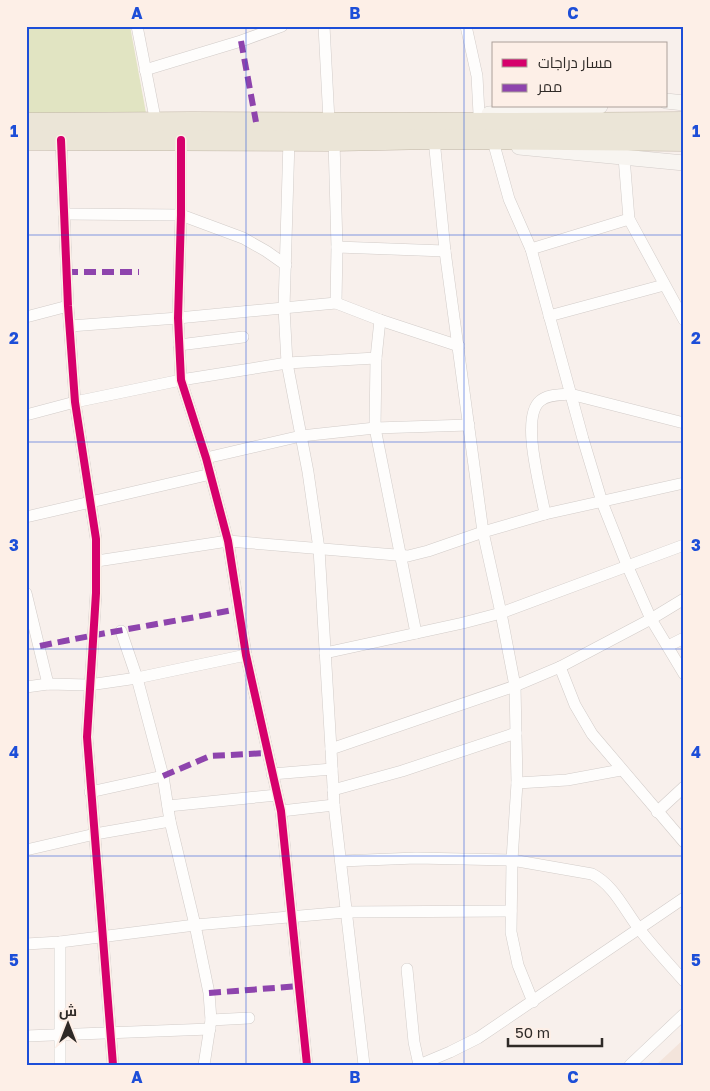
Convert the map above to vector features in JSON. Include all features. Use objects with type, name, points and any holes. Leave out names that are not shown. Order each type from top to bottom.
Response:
[{"type":"highway","points":[[26,123],[329,121],[435,131],[493,141],[682,126]]},
{"type":"highway","points":[[26,140],[334,141],[435,131],[682,126]]},
{"type":"street","points":[[137,26],[156,123]]},
{"type":"street","points":[[145,70],[241,41],[282,26]]},
{"type":"street","points":[[324,26],[329,121]]},
{"type":"street","points":[[466,26],[476,76],[479,114]]},
{"type":"street","points":[[668,104],[682,126]]},
{"type":"street","points":[[533,1002],[522,979],[514,953],[511,932],[512,860],[517,783],[515,686],[483,532],[445,251],[435,131],[479,114],[582,108]]},
{"type":"street","points":[[61,140],[68,306],[75,402],[91,503],[97,561],[87,737],[113,1065]]},
{"type":"street","points":[[180,140],[181,215],[178,318],[181,380],[206,458],[228,541],[246,656],[281,812],[307,1065]]},
{"type":"street","points":[[288,140],[284,308],[287,363],[319,549],[334,805],[364,1065]]},
{"type":"street","points":[[334,141],[337,247],[336,303]]},
{"type":"street","points":[[684,163],[624,156],[544,151],[493,141],[509,199],[531,249],[570,394],[602,502],[651,619],[684,674]]},
{"type":"street","points":[[624,156],[629,218],[684,320]]},
{"type":"street","points":[[64,214],[181,215],[243,238],[266,250],[286,265]]},
{"type":"street","points":[[531,249],[629,218]]},
{"type":"street","points":[[337,247],[445,251]]},
{"type":"street","points":[[549,316],[664,285]]},
{"type":"street","points":[[70,326],[336,303],[380,320],[459,346]]},
{"type":"street","points":[[26,317],[68,306]]},
{"type":"street","points":[[380,320],[376,358],[375,428],[416,633]]},
{"type":"street","points":[[179,345],[243,337]]},
{"type":"street","points":[[26,416],[75,402],[181,380],[287,363],[376,358]]},
{"type":"street","points":[[545,514],[531,438],[533,410],[540,400],[553,395],[570,394],[684,423]]},
{"type":"street","points":[[206,458],[301,436],[375,428],[469,426]]},
{"type":"street","points":[[26,517],[210,474]]},
{"type":"street","points":[[97,561],[228,541],[401,556],[428,551],[483,532],[545,514],[684,483]]},
{"type":"street","points":[[325,653],[501,613],[684,545]]},
{"type":"street","points":[[26,593],[48,684]]},
{"type":"street","points":[[331,749],[515,686],[560,667],[651,619],[684,599]]},
{"type":"street","points":[[121,631],[137,678],[163,776],[170,821],[210,993],[211,1025],[207,1064]]},
{"type":"street","points":[[668,646],[684,638]]},
{"type":"street","points":[[26,687],[48,684],[89,685],[137,678],[246,656]]},
{"type":"street","points":[[560,667],[582,718],[592,734],[684,842]]},
{"type":"street","points":[[333,790],[402,771],[516,733]]},
{"type":"street","points":[[272,774],[332,769]]},
{"type":"street","points":[[517,783],[566,780],[622,770]]},
{"type":"street","points":[[90,792],[163,776]]},
{"type":"street","points":[[657,812],[684,787]]},
{"type":"street","points":[[168,806],[277,795]]},
{"type":"street","points":[[281,812],[334,805]]},
{"type":"street","points":[[26,850],[95,834],[170,821]]},
{"type":"street","points":[[341,860],[416,858],[512,860],[582,871],[599,877],[612,891],[640,929],[684,981]]},
{"type":"street","points":[[407,969],[414,1042],[419,1065],[478,1038],[684,898]]},
{"type":"street","points":[[26,944],[60,942],[195,925],[346,912],[511,911]]},
{"type":"street","points":[[60,942],[60,1065]]},
{"type":"street","points":[[630,1065],[684,1014]]},
{"type":"street","points":[[26,1036],[110,1034],[211,1025],[249,1018]]},
{"type":"shaded area","points":[[684,1039],[684,1065],[656,1065]]},
{"type":"green space","points":[[26,26],[130,26],[146,113],[26,114]]},
{"type":"marked path","points":[[241,41],[256,122]]},
{"type":"marked path","points":[[66,272],[139,272]]},
{"type":"marked path","points":[[40,646],[238,609]]},
{"type":"marked path","points":[[163,776],[210,756],[268,753]]},
{"type":"marked path","points":[[209,993],[300,986]]},
{"type":"cycle path","points":[[61,140],[68,306],[75,402],[96,539],[96,593],[87,737],[113,1065]]},
{"type":"cycle path","points":[[181,140],[178,318],[181,380],[206,458],[228,541],[246,655],[281,811],[307,1065]]}]
